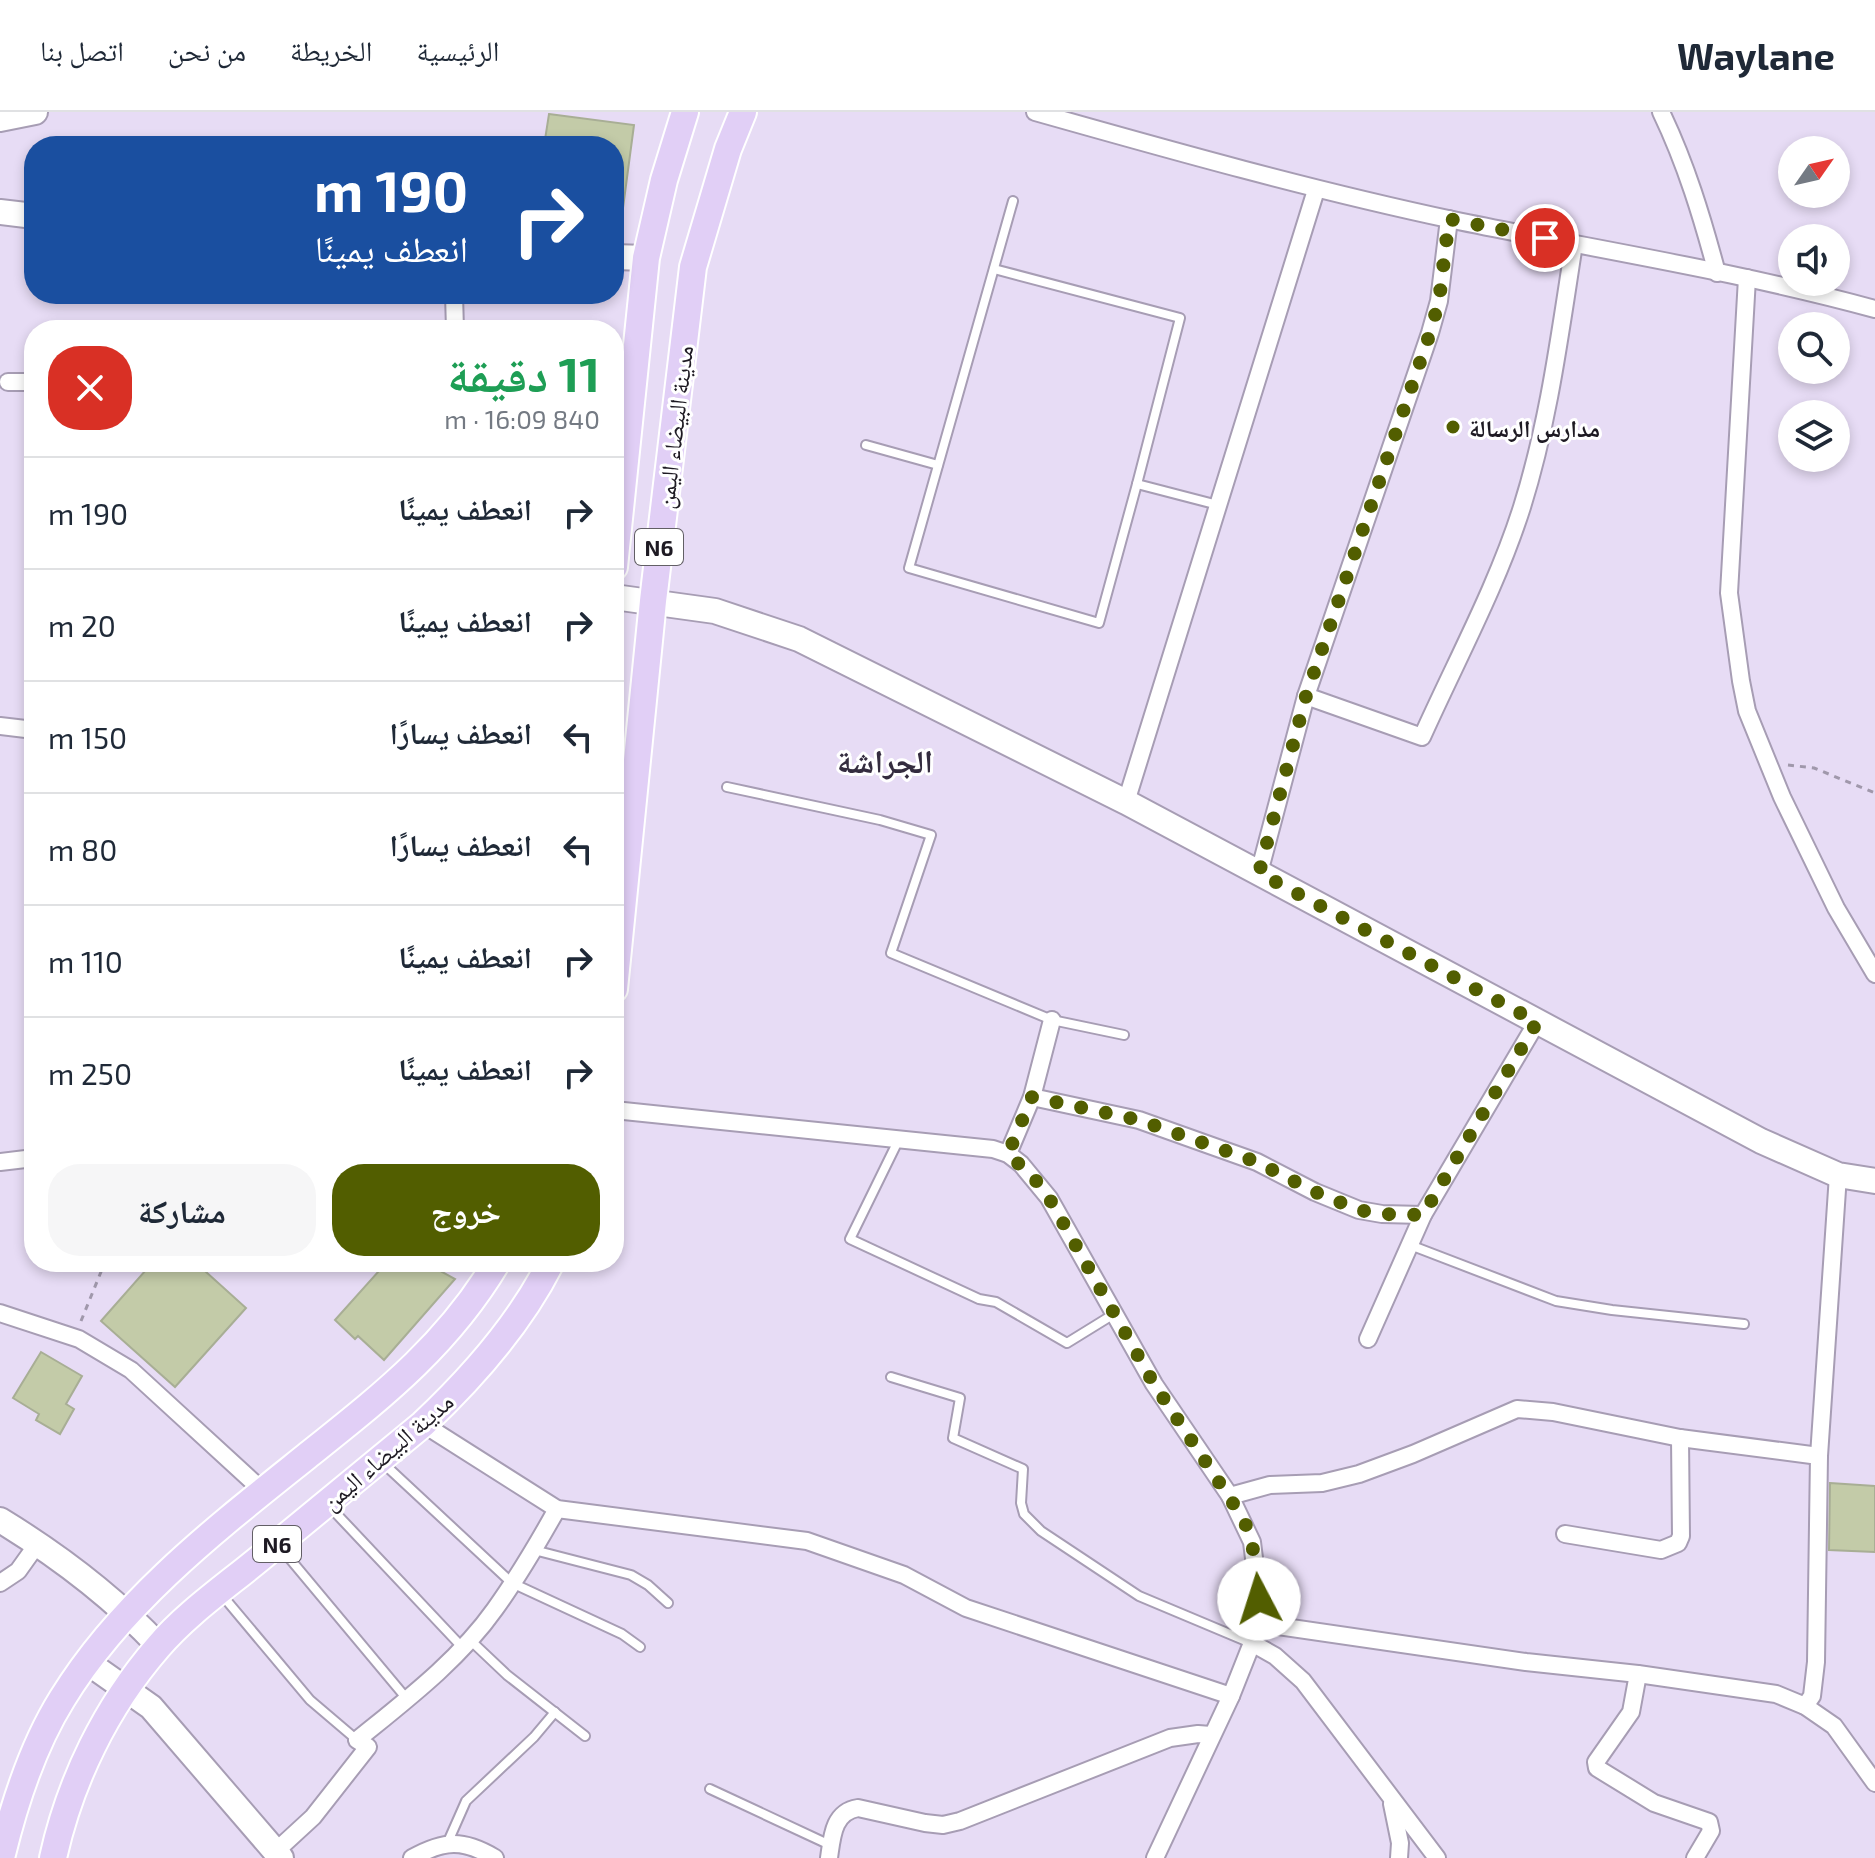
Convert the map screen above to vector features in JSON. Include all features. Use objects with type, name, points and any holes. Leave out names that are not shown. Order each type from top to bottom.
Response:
[{"type":"main road","name":"مدينة البيضاء اليمن","points":[[624,470],[646,258],[664,180],[685,112]]},
{"type":"main road","name":"مدينة البيضاء اليمن","points":[[624,890],[653,601],[693,267],[728,149],[743,112]]},
{"type":"main road","name":"مدينة البيضاء اليمن","points":[[1,1858],[5,1817],[44,1733],[61,1700],[87,1662],[127,1612],[263,1491],[409,1373],[469,1305],[490,1272]]},
{"type":"main road","name":"مدينة البيضاء اليمن","points":[[53,1858],[68,1802],[89,1753],[126,1687],[159,1646],[452,1397],[506,1334],[545,1272]]},
{"type":"street","points":[[0,119],[35,112]]},
{"type":"street","points":[[1035,112],[1316,190],[1747,278],[1875,309]]},
{"type":"street","points":[[1661,112],[1700,209],[1717,273]]},
{"type":"street","points":[[1126,802],[1316,190]]},
{"type":"street","points":[[0,212],[24,215]]},
{"type":"street","points":[[1259,873],[1306,696],[1425,350],[1439,301],[1449,219]]},
{"type":"street","points":[[1306,696],[1422,737],[1503,559],[1521,512],[1547,413],[1574,244]]},
{"type":"street","points":[[624,257],[646,258]]},
{"type":"street","points":[[1747,278],[1729,593],[1747,711],[1808,853],[1875,974]]},
{"type":"street","points":[[8,382],[24,382]]},
{"type":"street","points":[[624,598],[715,611],[799,639],[1126,802],[1761,1141],[1838,1175],[1875,1181]]},
{"type":"street","points":[[0,726],[24,729]]},
{"type":"street","points":[[1008,1154],[1032,1097],[1052,1020]]},
{"type":"street","points":[[1368,1339],[1423,1215],[1537,1022]]},
{"type":"street","points":[[1032,1097],[1139,1120],[1257,1162],[1315,1192],[1359,1210],[1423,1215]]},
{"type":"street","points":[[624,1111],[975,1146],[1008,1154],[1034,1178],[1049,1198],[1166,1403],[1230,1496],[1252,1542],[1259,1599],[1252,1643],[1231,1696],[1155,1858]]},
{"type":"street","points":[[0,1162],[24,1159]]},
{"type":"street","points":[[1805,1706],[1812,1696],[1816,1662],[1819,1456],[1838,1175]]},
{"type":"street","points":[[0,1313],[74,1338],[112,1358],[148,1383],[263,1491]]},
{"type":"street","points":[[1230,1496],[1270,1485],[1322,1483],[1359,1474],[1517,1409],[1553,1412],[1680,1438],[1819,1456]]},
{"type":"street","points":[[423,1424],[557,1509],[807,1541],[904,1575],[966,1608],[1231,1696]]},
{"type":"street","points":[[1565,1534],[1661,1550],[1678,1543],[1681,1536],[1680,1438]]},
{"type":"street","points":[[87,1662],[151,1707],[279,1855],[368,1747],[357,1740],[407,1699],[495,1610],[557,1509]]},
{"type":"street","points":[[0,1520],[81,1573],[127,1612],[159,1646]]},
{"type":"street","points":[[0,1583],[18,1571],[38,1543]]},
{"type":"street","points":[[1257,1623],[1776,1694],[1820,1714],[1839,1732],[1875,1783]]},
{"type":"street","points":[[1252,1643],[1283,1662],[1303,1681],[1437,1858]]},
{"type":"street","points":[[1638,1674],[1631,1712],[1596,1762],[1597,1768],[1654,1803],[1709,1822],[1711,1831],[1695,1858]]},
{"type":"street","points":[[830,1852],[837,1820],[849,1810],[858,1808],[943,1825],[1170,1738],[1211,1735]]},
{"type":"street","points":[[1391,1799],[1400,1843],[1399,1858]]},
{"type":"street","points":[[412,1858],[447,1844],[470,1845],[495,1858]]},
{"type":"lane","points":[[994,269],[1180,318],[1099,623],[909,568],[1013,201]]},
{"type":"lane","points":[[866,445],[938,465]]},
{"type":"lane","points":[[1137,484],[1219,506]]},
{"type":"lane","points":[[727,787],[880,820],[931,835],[891,953],[1052,1020],[1124,1035]]},
{"type":"lane","points":[[900,1138],[850,1239],[979,1299],[996,1302],[1067,1343],[1114,1314]]},
{"type":"lane","points":[[1409,1244],[1556,1301],[1744,1324]]},
{"type":"lane","points":[[891,1377],[960,1398],[953,1438],[1023,1469],[1021,1503],[1024,1514],[1041,1531],[1139,1596],[1252,1643]]},
{"type":"lane","points":[[380,1459],[512,1583],[622,1634],[640,1647]]},
{"type":"lane","points":[[327,1503],[465,1643],[585,1736]]},
{"type":"lane","points":[[277,1544],[407,1699]]},
{"type":"lane","points":[[534,1550],[631,1575],[668,1603]]},
{"type":"lane","points":[[219,1592],[295,1684],[357,1740]]},
{"type":"lane","points":[[447,1844],[466,1801],[534,1737],[555,1712]]},
{"type":"lane","points":[[710,1789],[830,1852]]},
{"type":"path","points":[[1768,765],[1814,768],[1875,793]]},
{"type":"path","points":[[74,1338],[101,1272]]},
{"type":"building","points":[[549,114],[634,125],[624,200],[624,136],[546,136]]},
{"type":"building","points":[[144,1272],[206,1272],[246,1308],[175,1387],[101,1321]]},
{"type":"building","points":[[378,1272],[442,1272],[455,1279],[384,1360],[335,1320]]},
{"type":"building","points":[[41,1352],[82,1376],[66,1404],[74,1409],[60,1434],[36,1420],[39,1414],[13,1398]]},
{"type":"building","points":[[1830,1483],[1875,1486],[1875,1552],[1829,1550]]},
{"type":"place","name":"مدارس الرسالة","points":[[1453,427]]},
{"type":"district","name":"الجراشة","points":[[885,760]]},
{"type":"route","points":[[1259,1599],[1252,1542],[1244,1520],[1154,1384],[1049,1198],[1021,1164],[1008,1154],[1032,1097],[1139,1120],[1257,1162],[1336,1202],[1359,1210],[1423,1215],[1537,1022],[1259,873],[1306,696],[1430,333],[1439,301],[1449,219],[1545,238]]}]
